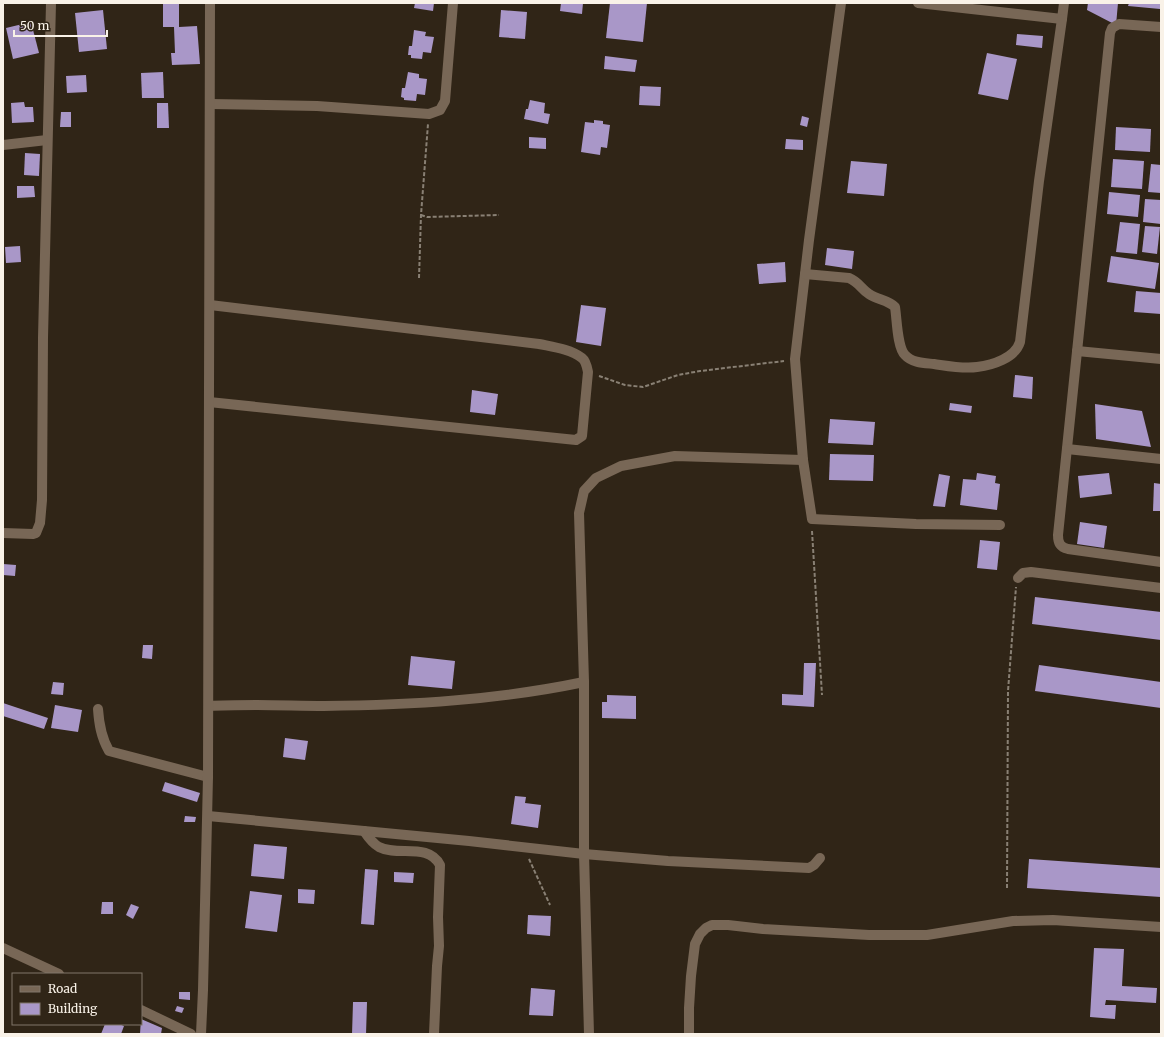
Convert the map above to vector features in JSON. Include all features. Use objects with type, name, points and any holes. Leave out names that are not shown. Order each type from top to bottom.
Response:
[{"type":"street","points":[[3,533],[33,534],[39,529],[40,523],[43,466],[43,338],[51,3]]},
{"type":"street","points":[[201,1034],[208,816],[209,706],[210,3]]},
{"type":"street","points":[[211,104],[317,106],[429,114],[440,110],[445,101],[453,3]]},
{"type":"street","points":[[841,3],[805,274],[796,359],[803,460],[812,518],[916,524],[1000,525]]},
{"type":"street","points":[[918,3],[1062,19]]},
{"type":"street","points":[[805,274],[855,280],[869,294],[879,300],[891,303],[895,308],[899,343],[902,352],[906,357],[916,361],[955,367],[976,367],[1000,361],[1018,348],[1020,342],[1039,181],[1064,3]]},
{"type":"street","points":[[1161,27],[1119,24],[1112,28],[1110,33],[1058,535],[1059,545],[1062,548],[1161,562]]},
{"type":"street","points":[[3,145],[47,140]]},
{"type":"street","points":[[209,402],[576,440],[582,436],[588,372],[583,358],[564,350],[538,344],[210,305]]},
{"type":"street","points":[[1077,351],[1161,359]]},
{"type":"street","points":[[1067,449],[1161,459]]},
{"type":"street","points":[[589,1034],[584,854],[584,682],[579,512],[584,491],[596,478],[621,466],[676,456],[803,460]]},
{"type":"street","points":[[1018,578],[1023,573],[1031,572],[1161,588]]},
{"type":"street","points":[[209,706],[257,704],[322,706],[378,705],[454,700],[543,690],[584,682]]},
{"type":"street","points":[[98,709],[100,729],[104,743],[109,750],[208,777]]},
{"type":"street","points":[[208,816],[584,854],[668,861],[809,868],[814,866],[820,858]]},
{"type":"street","points":[[364,831],[379,847],[430,854],[440,865],[438,917],[439,946],[434,1034]]},
{"type":"street","points":[[689,1034],[691,976],[695,944],[700,934],[712,925],[868,935],[927,935],[1013,921],[1053,920],[1161,927]]},
{"type":"street","points":[[3,948],[57,973]]},
{"type":"street","points":[[142,1010],[191,1034]]},
{"type":"path","points":[[419,278],[421,215],[429,114]]},
{"type":"path","points":[[421,215],[499,215]]},
{"type":"path","points":[[588,372],[625,385],[643,387],[678,375],[796,359]]},
{"type":"path","points":[[812,518],[822,695]]},
{"type":"path","points":[[1007,888],[1008,691],[1018,578]]},
{"type":"path","points":[[524,847],[550,905]]},
{"type":"building","points":[[163,3],[179,3],[179,27],[197,26],[200,64],[172,65],[171,53],[175,53],[174,27],[163,27]]},
{"type":"building","points":[[415,3],[434,3],[433,11],[414,8]]},
{"type":"building","points":[[561,3],[583,3],[582,14],[560,11]]},
{"type":"building","points":[[610,3],[647,3],[643,42],[606,38]]},
{"type":"building","points":[[1088,3],[1118,3],[1116,25],[1087,10]]},
{"type":"building","points":[[1129,3],[1160,3],[1160,9],[1128,6]]},
{"type":"building","points":[[103,10],[107,49],[79,52],[75,13]]},
{"type":"building","points":[[501,10],[527,12],[525,39],[499,37]]},
{"type":"building","points":[[31,22],[39,53],[13,59],[6,28]]},
{"type":"building","points":[[414,30],[426,32],[425,36],[434,37],[431,53],[423,52],[422,59],[411,58],[411,55],[408,55],[409,46],[412,46]]},
{"type":"building","points":[[1017,34],[1043,36],[1042,48],[1016,45]]},
{"type":"building","points":[[987,53],[1017,59],[1008,100],[978,94]]},
{"type":"building","points":[[605,56],[637,60],[635,72],[604,69]]},
{"type":"building","points":[[163,72],[164,98],[142,98],[141,73]]},
{"type":"building","points":[[408,72],[419,74],[419,78],[427,79],[425,95],[417,94],[416,101],[404,100],[404,98],[401,97],[402,88],[405,88]]},
{"type":"building","points":[[86,75],[87,92],[67,93],[66,76]]},
{"type":"building","points":[[640,86],[661,87],[660,106],[639,105]]},
{"type":"building","points":[[530,100],[545,103],[544,113],[550,114],[548,124],[524,119]]},
{"type":"building","points":[[24,102],[25,107],[33,107],[34,122],[12,123],[11,103]]},
{"type":"building","points":[[157,103],[168,103],[169,128],[157,128]]},
{"type":"building","points":[[61,112],[71,112],[71,127],[60,127]]},
{"type":"building","points":[[802,116],[809,118],[807,127],[800,125]]},
{"type":"building","points":[[594,120],[603,121],[603,124],[610,125],[607,148],[601,147],[600,155],[581,152],[585,122],[594,123]]},
{"type":"building","points":[[1116,127],[1151,129],[1150,152],[1115,150]]},
{"type":"building","points":[[529,137],[546,138],[546,149],[529,148]]},
{"type":"building","points":[[786,139],[803,140],[803,150],[785,149]]},
{"type":"building","points":[[25,153],[40,154],[39,176],[24,175]]},
{"type":"building","points":[[1113,159],[1144,161],[1142,189],[1111,187]]},
{"type":"building","points":[[851,161],[887,164],[884,196],[847,193]]},
{"type":"building","points":[[1151,164],[1161,165],[1161,193],[1148,192]]},
{"type":"building","points":[[17,186],[34,186],[35,197],[17,198]]},
{"type":"building","points":[[1109,192],[1140,195],[1138,217],[1107,214]]},
{"type":"building","points":[[1145,199],[1161,200],[1161,224],[1143,222]]},
{"type":"building","points":[[1120,222],[1140,224],[1137,254],[1116,252]]},
{"type":"building","points":[[1145,226],[1160,227],[1157,254],[1142,252]]},
{"type":"building","points":[[20,246],[21,262],[6,263],[5,247]]},
{"type":"building","points":[[827,248],[854,251],[852,269],[825,265]]},
{"type":"building","points":[[1111,256],[1159,263],[1155,289],[1107,282]]},
{"type":"building","points":[[785,262],[786,282],[759,284],[757,264]]},
{"type":"building","points":[[1136,291],[1161,293],[1161,314],[1134,312]]},
{"type":"building","points":[[581,305],[606,308],[601,346],[576,342]]},
{"type":"building","points":[[1015,375],[1033,377],[1032,399],[1013,397]]},
{"type":"building","points":[[472,390],[498,394],[495,415],[470,412]]},
{"type":"building","points":[[950,403],[972,406],[971,413],[949,410]]},
{"type":"building","points":[[1095,404],[1142,411],[1151,447],[1096,439]]},
{"type":"building","points":[[830,419],[875,422],[873,445],[828,443]]},
{"type":"building","points":[[830,454],[874,455],[873,481],[829,480]]},
{"type":"building","points":[[977,473],[996,476],[995,483],[1000,484],[997,510],[960,505],[963,479],[976,480]]},
{"type":"building","points":[[1109,473],[1112,494],[1080,498],[1078,476]]},
{"type":"building","points":[[939,474],[950,476],[945,507],[933,506]]},
{"type":"building","points":[[1154,483],[1161,484],[1161,511],[1153,511]]},
{"type":"building","points":[[1080,522],[1107,526],[1104,548],[1077,544]]},
{"type":"building","points":[[980,540],[1000,542],[997,570],[977,568]]},
{"type":"building","points":[[3,564],[16,565],[15,576],[3,575]]},
{"type":"building","points":[[1035,597],[1161,612],[1161,640],[1032,624]]},
{"type":"building","points":[[143,645],[153,645],[152,659],[142,658]]},
{"type":"building","points":[[411,656],[455,661],[452,689],[408,685]]},
{"type":"building","points":[[804,663],[816,663],[814,707],[782,705],[782,694],[803,695]]},
{"type":"building","points":[[1039,665],[1161,682],[1161,708],[1035,691]]},
{"type":"building","points":[[53,682],[64,683],[63,695],[51,694]]},
{"type":"building","points":[[607,695],[636,696],[636,719],[602,718],[602,702],[607,702]]},
{"type":"building","points":[[3,703],[48,718],[44,729],[3,716]]},
{"type":"building","points":[[55,705],[82,710],[78,732],[51,728]]},
{"type":"building","points":[[285,738],[308,741],[305,760],[283,757]]},
{"type":"building","points":[[165,782],[200,793],[197,802],[162,791]]},
{"type":"building","points":[[515,796],[526,797],[525,803],[541,805],[538,828],[511,824]]},
{"type":"building","points":[[185,816],[196,817],[195,822],[184,822]]},
{"type":"building","points":[[254,844],[287,847],[284,879],[251,876]]},
{"type":"building","points":[[1029,859],[1161,868],[1161,897],[1027,888]]},
{"type":"building","points":[[365,869],[378,870],[374,925],[361,924]]},
{"type":"building","points":[[394,872],[414,873],[413,883],[394,882]]},
{"type":"building","points":[[298,889],[315,890],[314,904],[298,903]]},
{"type":"building","points":[[250,891],[282,895],[277,932],[245,928]]},
{"type":"building","points":[[102,902],[113,902],[113,914],[101,914]]},
{"type":"building","points":[[131,904],[139,907],[133,919],[126,915]]},
{"type":"building","points":[[528,915],[551,916],[550,936],[527,934]]},
{"type":"building","points":[[1094,948],[1124,949],[1122,986],[1157,988],[1156,1003],[1106,1000],[1105,1005],[1116,1005],[1115,1019],[1090,1017]]},
{"type":"building","points":[[531,988],[555,990],[553,1016],[529,1015]]},
{"type":"building","points":[[179,992],[190,992],[190,1000],[179,999]]},
{"type":"building","points":[[353,1002],[367,1002],[366,1034],[352,1034]]},
{"type":"building","points":[[177,1006],[184,1008],[182,1013],[175,1011]]},
{"type":"building","points":[[142,1019],[162,1028],[161,1034],[140,1034]]},
{"type":"building","points":[[105,1025],[124,1026],[121,1034],[101,1034]]}]
